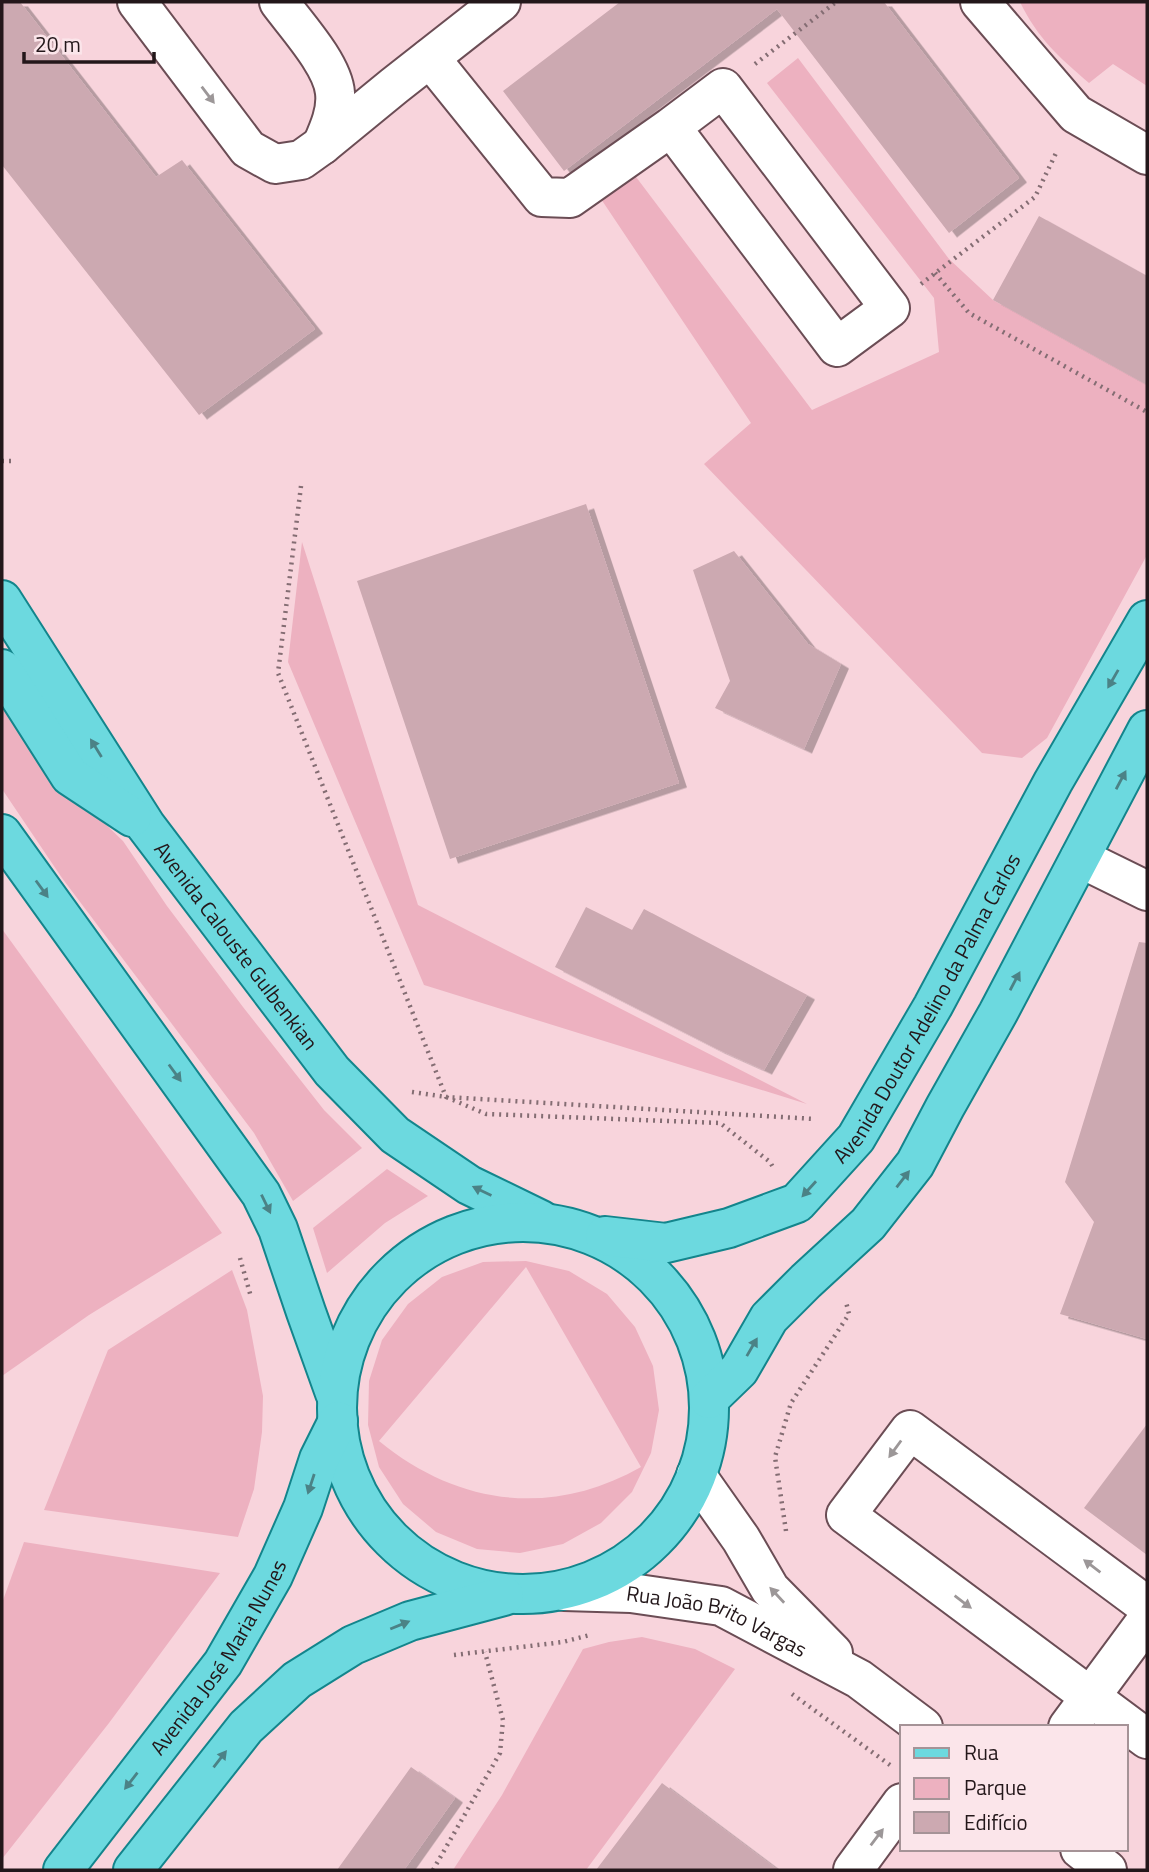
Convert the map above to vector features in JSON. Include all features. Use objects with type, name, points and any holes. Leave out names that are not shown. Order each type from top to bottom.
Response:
[{"type":"main road","name":"Avenida Calouste Gulbenkian","points":[[2,600],[146,826],[332,1071],[395,1135],[470,1185],[543,1221]]},
{"type":"main road","name":"Avenida Doutor Adelino da Palma Carlos","points":[[593,1234],[666,1243],[729,1228],[797,1203],[856,1138],[933,1006],[1053,782],[1147,621]]},
{"type":"main road","points":[[2,669],[70,776],[146,826]]},
{"type":"main road","points":[[709,1399],[739,1370],[769,1318],[868,1224],[915,1164],[1004,1002],[1147,730]]},
{"type":"main road","points":[[2,834],[261,1194],[278,1229],[337,1407],[341,1451],[363,1506],[402,1551],[452,1582],[509,1595],[564,1591],[612,1572],[654,1542],[685,1501],[708,1438],[709,1399],[699,1347],[675,1300],[639,1261],[593,1234],[543,1221],[484,1224],[428,1246],[382,1284],[350,1335],[337,1407]]},
{"type":"main road","name":"Avenida José Maria Nunes","points":[[63,1870],[223,1663],[274,1576],[303,1508],[337,1407]]},
{"type":"main road","points":[[133,1870],[246,1727],[297,1680],[353,1645],[410,1621],[509,1595]]},
{"type":"street","points":[[137,2],[248,149],[275,164],[301,160],[322,145],[501,2]]},
{"type":"street","points":[[279,2],[325,64],[344,82],[368,92],[394,86]]},
{"type":"street","points":[[980,2],[1076,114],[1147,155]]},
{"type":"street","points":[[430,58],[542,197],[570,198],[723,88],[890,308],[837,348],[671,127]]},
{"type":"street","points":[[322,145],[332,123],[335,92],[325,64]]},
{"type":"street","points":[[1080,858],[1147,891]]},
{"type":"street","points":[[1147,1606],[909,1430],[846,1515],[1147,1739]]},
{"type":"street","name":"Rua João Brito Vargas","points":[[696,1475],[741,1539],[770,1589],[859,1679],[920,1725]]},
{"type":"street","name":"Rua João Brito Vargas","points":[[564,1591],[631,1592],[722,1606],[859,1679]]},
{"type":"street","points":[[1069,1725],[1147,1620]]},
{"type":"street","points":[[853,1870],[896,1790]]},
{"type":"street","points":[[1083,1851],[1107,1870]]},
{"type":"path","points":[[723,88],[836,2]]},
{"type":"path","points":[[890,308],[1035,197],[1076,114]]},
{"type":"path","points":[[935,273],[969,313],[1147,412]]},
{"type":"path","points":[[2,461],[13,461]]},
{"type":"path","points":[[301,486],[278,673],[446,1097],[865,1122]]},
{"type":"path","points":[[433,1870],[500,1753],[503,1720],[485,1652],[563,1642],[598,1634]]},
{"type":"path","points":[[788,1691],[892,1767],[896,1790]]},
{"type":"green space","points":[[1020,2],[1147,2],[1147,86],[1113,64],[1089,83],[1050,47],[1034,27]]},
{"type":"green space","points":[[798,58],[949,259],[993,300],[1147,385],[1147,555],[1047,738],[1022,758],[982,753],[704,464],[751,423],[597,193],[627,165],[812,410],[939,352],[934,298],[767,83]]},
{"type":"green space","points":[[302,542],[418,905],[807,1104],[424,985],[288,662]]},
{"type":"green space","points":[[2,688],[74,794],[123,841],[167,906],[243,1007],[324,1110],[362,1148],[293,1201],[254,1133],[62,878],[2,789]]},
{"type":"green space","points":[[2,929],[222,1233],[89,1315],[2,1376]]},
{"type":"green space","points":[[387,1169],[428,1196],[385,1223],[327,1273],[313,1228]]},
{"type":"green space","points":[[526,1261],[569,1271],[607,1294],[635,1327],[653,1366],[659,1410],[651,1453],[632,1492],[601,1523],[563,1544],[520,1553],[477,1549],[436,1532],[403,1504],[379,1467],[368,1425],[369,1381],[382,1340],[408,1304],[442,1277],[483,1262]],"holes":[[[526,1267],[641,1467],[607,1483],[573,1493],[539,1498],[505,1497],[472,1491],[440,1479],[409,1463],[379,1441]]]},
{"type":"green space","points":[[232,1270],[247,1310],[263,1396],[262,1432],[254,1489],[238,1537],[44,1510],[108,1350]]},
{"type":"green space","points":[[24,1542],[220,1573],[109,1723],[2,1859],[2,1603]]},
{"type":"green space","points":[[642,1637],[695,1649],[735,1669],[586,1870],[453,1870],[502,1795],[583,1649]]},
{"type":"building","points":[[2,2],[20,2],[156,177],[182,160],[315,329],[199,415],[2,165]]},
{"type":"building","points":[[620,2],[884,2],[1019,178],[949,233],[777,9],[564,171],[503,91]]},
{"type":"building","points":[[1039,216],[1147,276],[1147,385],[993,300]]},
{"type":"building","points":[[586,504],[679,783],[450,859],[357,581]]},
{"type":"building","points":[[734,551],[808,644],[841,664],[804,749],[715,708],[730,681],[693,570]]},
{"type":"building","points":[[586,907],[632,930],[644,909],[807,995],[764,1070],[555,967]]},
{"type":"building","points":[[1139,942],[1147,943],[1147,1339],[1060,1314],[1094,1222],[1065,1182]]},
{"type":"building","points":[[1147,1424],[1147,1555],[1084,1508]]},
{"type":"building","points":[[411,1767],[455,1798],[404,1870],[337,1870]]},
{"type":"building","points":[[662,1783],[778,1870],[596,1870]]}]
